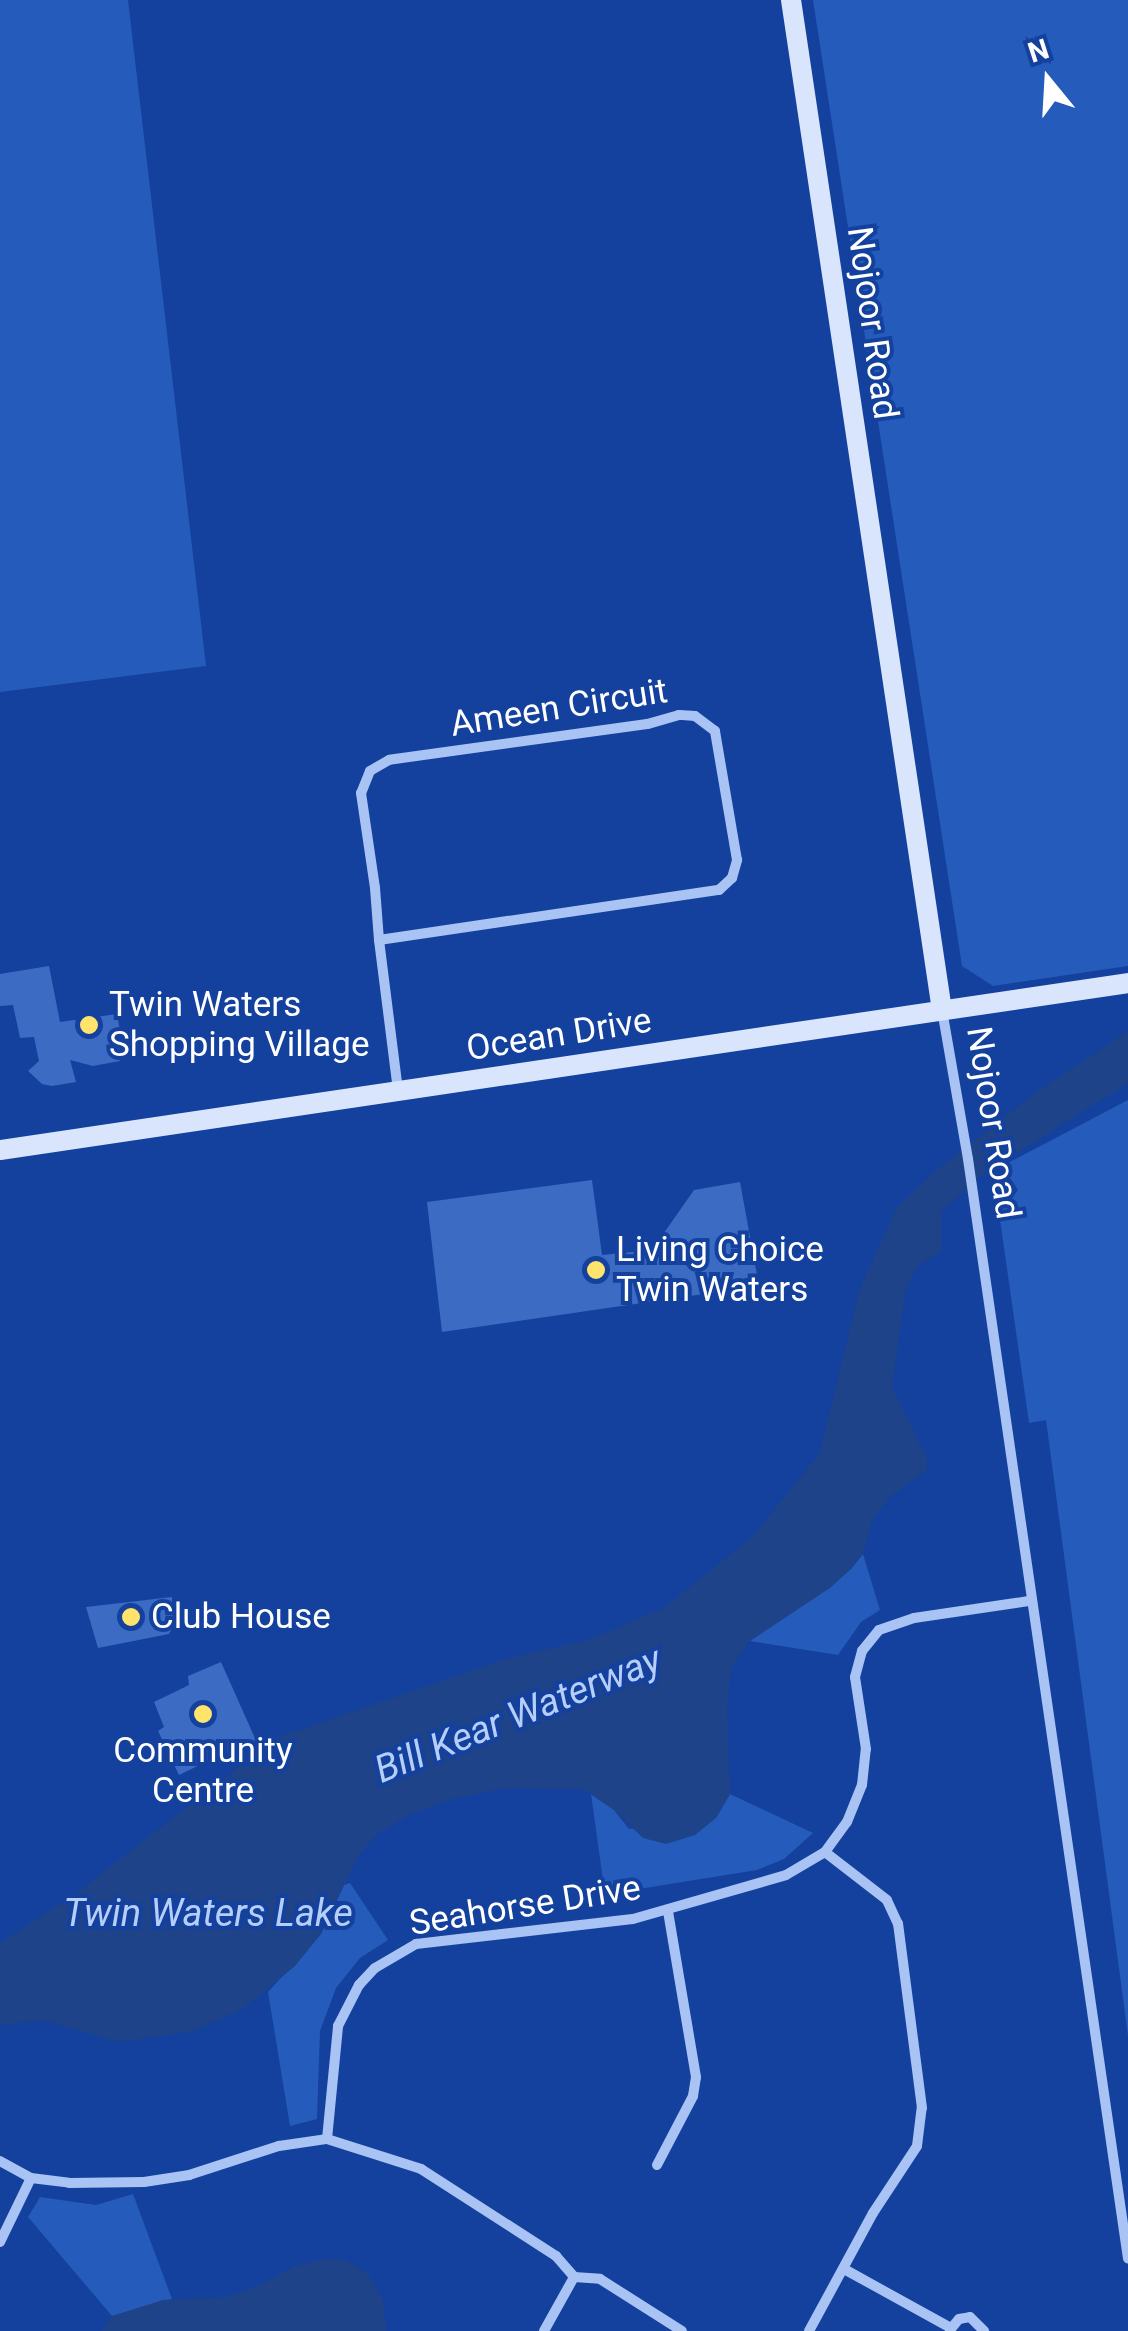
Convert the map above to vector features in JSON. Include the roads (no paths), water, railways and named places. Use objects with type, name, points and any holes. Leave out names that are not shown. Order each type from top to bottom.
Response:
[{"type":"street","name":"Nojoor Road","points":[[791,0],[942,1010],[974,1195],[1029,1600],[1128,2258]]},
{"type":"street","name":"Ameen Circuit","points":[[379,940],[718,890],[732,878],[737,860],[714,731],[696,716],[679,715],[647,724],[378,764],[366,777],[361,794],[379,940],[398,1092]]},
{"type":"street","name":"Ocean Drive","points":[[0,1150],[1128,983]]},
{"type":"street","name":"Seahorse Drive","points":[[327,2140],[338,2026],[359,1985],[395,1954],[416,1944],[458,1937],[512,1935],[668,1912],[684,1902],[745,1890],[786,1876],[825,1852],[847,1822],[862,1785],[866,1750],[855,1677],[862,1651],[880,1630],[914,1618],[1029,1600]]},
{"type":"street","points":[[808,2331],[874,2213],[917,2146],[922,2108],[898,1924],[887,1900],[825,1852]]},
{"type":"street","points":[[657,2165],[693,2096],[696,2078],[668,1912]]},
{"type":"street","points":[[0,2161],[30,2178],[68,2183],[144,2182],[189,2175],[279,2146],[327,2140],[421,2169],[556,2256],[574,2277],[600,2279],[682,2331]]},
{"type":"street","points":[[0,2242],[30,2178]]},
{"type":"street","points":[[844,2269],[951,2330],[959,2320],[970,2317],[984,2331]]},
{"type":"street","points":[[544,2331],[574,2277]]},
{"type":"water","name":"Twin Waters Lake","points":[[1128,1031],[1128,1083],[982,1175],[941,1212],[941,1252],[916,1267],[905,1292],[892,1387],[928,1461],[926,1471],[890,1497],[872,1520],[863,1554],[851,1569],[830,1588],[750,1641],[731,1668],[727,1708],[730,1794],[716,1818],[695,1835],[666,1844],[643,1838],[614,1810],[583,1789],[506,1788],[455,1798],[411,1814],[378,1833],[358,1856],[321,1934],[295,1966],[244,2008],[193,2031],[119,2042],[44,2020],[0,2025],[0,1943],[75,1894],[276,1738],[509,1658],[588,1640],[664,1608],[753,1536],[820,1453],[859,1291],[897,1207],[933,1173],[1036,1092]]},
{"type":"water","points":[[324,2259],[344,2260],[367,2272],[383,2300],[386,2331],[102,2331],[112,2316],[163,2300],[227,2297],[261,2285],[295,2266]]},
{"type":"place","name":"Twin Waters Shopping Village","points":[[89,1025]]},
{"type":"place","name":"Living Choice Twin Waters","points":[[596,1270]]},
{"type":"place","name":"Club House","points":[[131,1617]]},
{"type":"place","name":"Community Centre","points":[[203,1714]]},
{"type":"water label","name":"Bill Kear Waterway","points":[[518,1715]]}]
